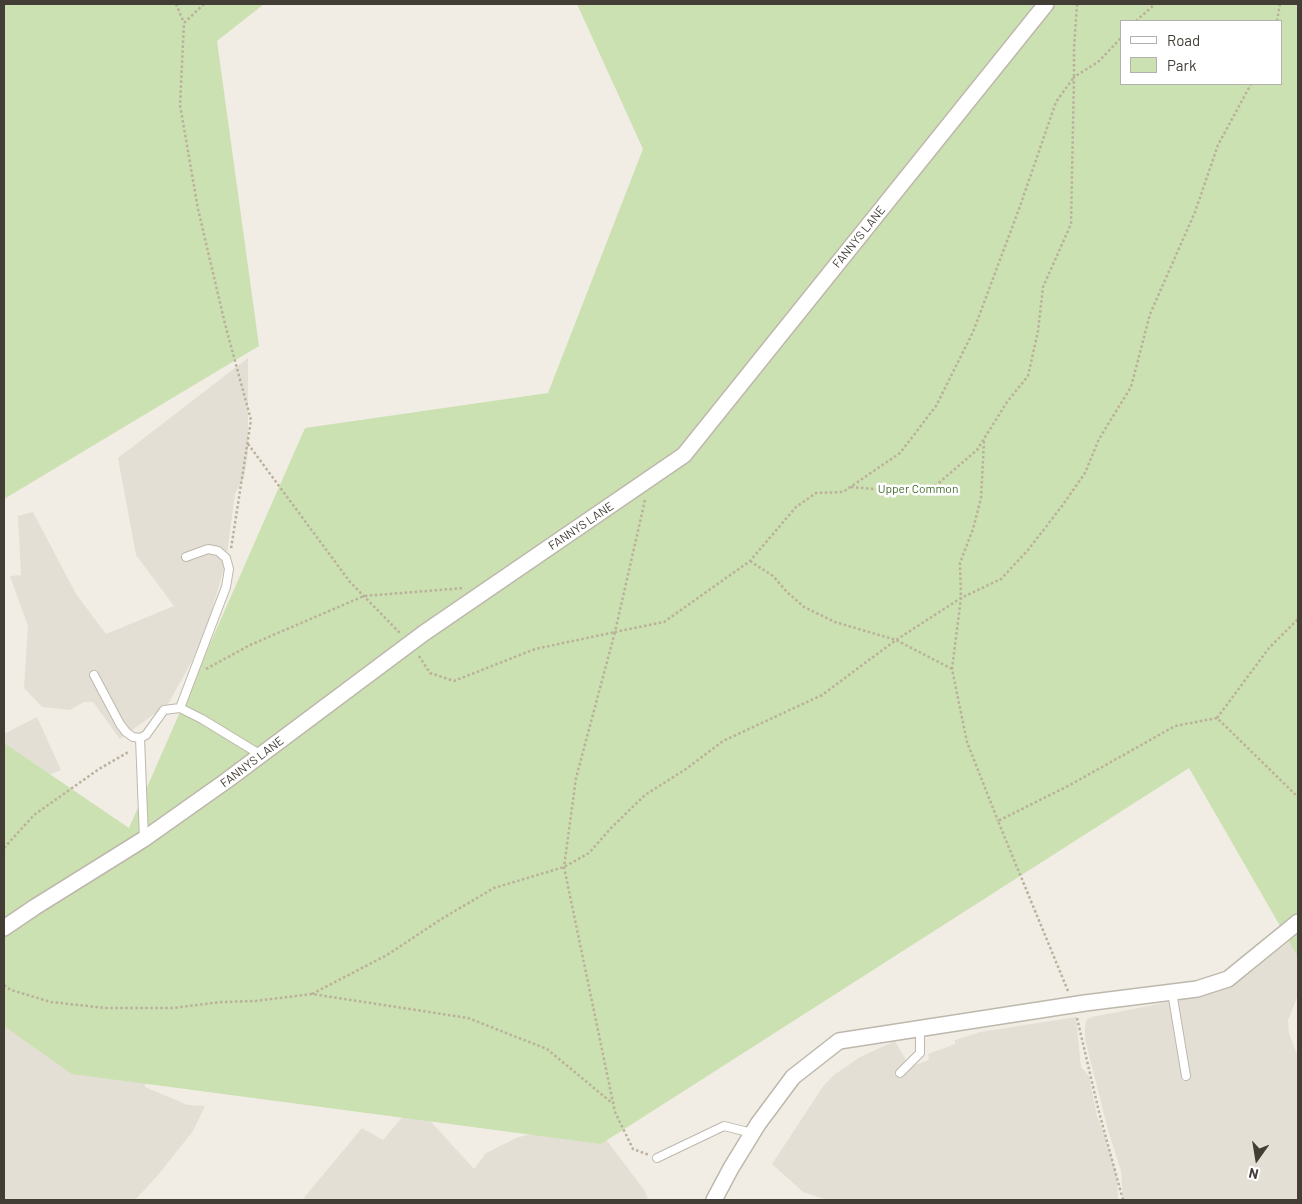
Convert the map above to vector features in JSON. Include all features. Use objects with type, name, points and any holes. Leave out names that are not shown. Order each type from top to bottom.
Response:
[{"type":"street","name":"FANNYS LANE","points":[[4,928],[144,839],[261,755],[410,643],[684,455],[1046,4]]},
{"type":"street","points":[[714,1200],[752,1133],[793,1077],[838,1041],[1074,1004],[1197,990],[1228,978],[1298,922]]},
{"type":"lane","points":[[180,708],[226,587],[229,569],[226,558],[218,550],[208,549],[186,557]]},
{"type":"lane","points":[[94,675],[110,708],[126,732],[140,742]]},
{"type":"lane","points":[[144,839],[140,742],[164,710],[180,708],[202,718],[261,755]]},
{"type":"lane","points":[[1172,992],[1186,1076]]},
{"type":"lane","points":[[900,1073],[920,1053],[920,1028]]},
{"type":"lane","points":[[657,1158],[724,1126],[752,1133]]},
{"type":"path","points":[[176,4],[184,23],[180,105],[200,219],[250,420],[234,537],[228,564]]},
{"type":"path","points":[[184,23],[204,4]]},
{"type":"path","points":[[851,487],[908,492],[934,487],[977,450],[1007,402],[1028,376],[1038,331],[1043,286],[1071,224],[1074,48],[1077,4]]},
{"type":"path","points":[[1137,20],[1155,4]]},
{"type":"path","points":[[1276,20],[1280,4]]},
{"type":"path","points":[[248,444],[350,582],[410,643],[430,673],[454,681],[535,649],[664,622],[750,561],[796,507],[816,493],[843,492],[900,453],[936,406],[973,332],[1019,209],[1056,102],[1074,77],[1098,62],[1120,39]]},
{"type":"path","points":[[312,994],[387,955],[442,918],[494,888],[564,867],[590,852],[611,828],[645,796],[686,769],[723,741],[822,695],[896,640],[961,598],[1001,579],[1028,550],[1051,521],[1085,473],[1099,439],[1132,387],[1150,314],[1195,212],[1218,145],[1250,85]]},
{"type":"path","points":[[984,440],[981,498],[973,529],[960,563],[961,598],[952,670],[967,742],[1074,1004],[1099,1112],[1123,1200]]},
{"type":"path","points":[[649,479],[615,632],[576,778],[564,867],[615,1112],[633,1149],[657,1158]]},
{"type":"path","points":[[750,561],[773,576],[804,607],[835,622],[896,640],[952,670]]},
{"type":"path","points":[[192,677],[250,645],[364,596],[493,586]]},
{"type":"path","points":[[998,821],[1070,786],[1176,726],[1217,718],[1269,648],[1298,619]]},
{"type":"path","points":[[1217,718],[1298,797]]},
{"type":"path","points":[[4,848],[34,815],[140,742]]},
{"type":"path","points":[[4,985],[11,990],[51,1002],[105,1008],[173,1008],[312,994],[468,1018],[547,1049],[614,1104]]},
{"type":"shaded area","points":[[248,358],[248,453],[244,478],[235,494],[226,561],[210,617],[193,659],[168,704],[120,739],[93,702],[84,702],[70,710],[42,707],[24,688],[28,626],[10,576],[21,575],[18,516],[33,512],[76,594],[106,634],[174,606],[136,555],[118,458]]},
{"type":"shaded area","points":[[37,717],[61,770],[22,785],[4,785],[4,734]]},
{"type":"shaded area","points":[[1294,937],[1298,946],[1298,995],[1288,1020],[1289,1033],[1298,1057],[1298,1200],[1123,1200],[1121,1171],[1108,1130],[1085,1039],[1086,1020],[1092,1017],[1215,993],[1254,969]]},
{"type":"shaded area","points":[[4,990],[151,1042],[145,1087],[188,1105],[205,1106],[193,1131],[158,1175],[135,1200],[4,1200]]},
{"type":"shaded area","points":[[1076,1017],[1081,1067],[1089,1076],[1097,1116],[1117,1176],[1118,1200],[827,1200],[803,1192],[772,1164],[824,1085],[834,1075],[860,1057],[895,1041],[910,1067],[929,1060],[928,1054],[955,1044],[955,1040],[980,1032]]},
{"type":"shaded area","points":[[414,1103],[474,1169],[486,1153],[516,1138],[567,1124],[595,1125],[645,1191],[648,1200],[302,1200],[362,1128],[383,1140]]},
{"type":"green space","points":[[4,4],[264,4],[217,41],[259,346],[4,499]]},
{"type":"green space","name":"Upper Common","points":[[577,4],[1298,4],[1298,957],[1189,768],[601,1144],[72,1074],[4,1026],[4,743],[129,828],[305,428],[548,393],[643,149]]}]
